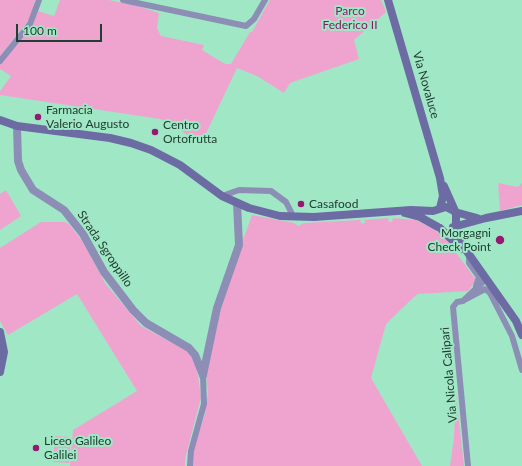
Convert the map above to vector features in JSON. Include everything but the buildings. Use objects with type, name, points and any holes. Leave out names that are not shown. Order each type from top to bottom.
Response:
[{"type":"main road","name":"Via Novaluce","points":[[388,0],[440,178]]},
{"type":"main road","points":[[0,120],[17,126],[110,138],[131,143],[151,150],[180,165],[222,196],[237,203],[265,212],[293,216],[328,216],[439,209],[446,206],[468,216],[486,218]]},
{"type":"main road","points":[[440,178],[443,196],[434,219],[439,227],[476,265]]},
{"type":"main road","points":[[440,178],[457,216],[455,225],[461,243],[486,279],[492,292],[521,329]]},
{"type":"main road","points":[[399,212],[420,217],[446,230],[455,225],[522,211]]},
{"type":"main road","points":[[461,243],[463,232],[468,222]]},
{"type":"main road","points":[[0,332],[4,352],[0,372]]},
{"type":"street","points":[[0,61],[30,24],[39,0]]},
{"type":"street","points":[[122,0],[246,26],[254,19],[265,0]]},
{"type":"street","name":"Strada Sgroppillo","points":[[17,126],[16,136],[19,165],[24,178],[33,190],[64,210],[83,234],[104,272],[133,310],[146,323],[189,348],[195,355],[203,375],[204,404],[191,451],[190,466]]},
{"type":"street","points":[[222,196],[239,190],[271,191],[286,202],[293,216]]},
{"type":"street","points":[[203,375],[217,308],[239,245],[237,203]]},
{"type":"street","points":[[469,258],[469,263],[479,279],[472,292]]},
{"type":"street","name":"Via Nicola Calipari","points":[[468,466],[453,307],[457,302],[463,300],[486,279]]},
{"type":"street","points":[[463,300],[474,297],[485,289],[492,292],[512,336],[522,370]]},
{"type":"green space","points":[[0,0],[35,0],[30,18],[0,56]]},
{"type":"green space","name":"Parco Federico II","points":[[60,0],[109,0],[138,6],[159,13],[157,28],[161,36],[204,45],[202,50],[225,64],[231,64],[250,32],[252,32],[270,0],[381,0],[386,12],[354,40],[359,59],[290,83],[284,93],[257,76],[237,68],[201,144],[169,123],[160,119],[0,95],[0,91],[11,76],[0,69],[0,64],[32,26],[38,11],[54,16]]},
{"type":"green space","points":[[498,183],[518,187],[522,183],[522,205],[500,211]]},
{"type":"green space","points":[[6,190],[21,216],[0,230],[0,194]]},
{"type":"green space","points":[[252,215],[294,223],[298,226],[304,223],[360,220],[362,224],[366,222],[364,220],[388,218],[389,222],[392,222],[393,218],[416,220],[434,229],[446,239],[476,280],[468,291],[418,294],[386,324],[371,378],[422,466],[193,466],[194,448],[205,414],[208,392],[206,374],[223,295]]},
{"type":"green space","points":[[41,222],[65,222],[69,224],[83,242],[105,283],[141,326],[189,352],[197,369],[201,397],[185,459],[185,466],[70,466],[73,430],[137,391],[77,294],[8,335],[0,321],[0,248]]},
{"type":"green space","points":[[456,393],[464,466],[450,466],[454,437]]},
{"type":"green space","points":[[55,436],[71,437],[69,463],[53,462]]},
{"type":"place","name":"Farmacia Valerio Augusto","points":[[38,117]]},
{"type":"place","name":"Centro Ortofrutta","points":[[155,132]]},
{"type":"place","name":"Casafood","points":[[301,204]]},
{"type":"place","name":"Morgagni Check Point","points":[[500,240]]},
{"type":"place","name":"Liceo Galileo Galilei","points":[[36,448]]}]
